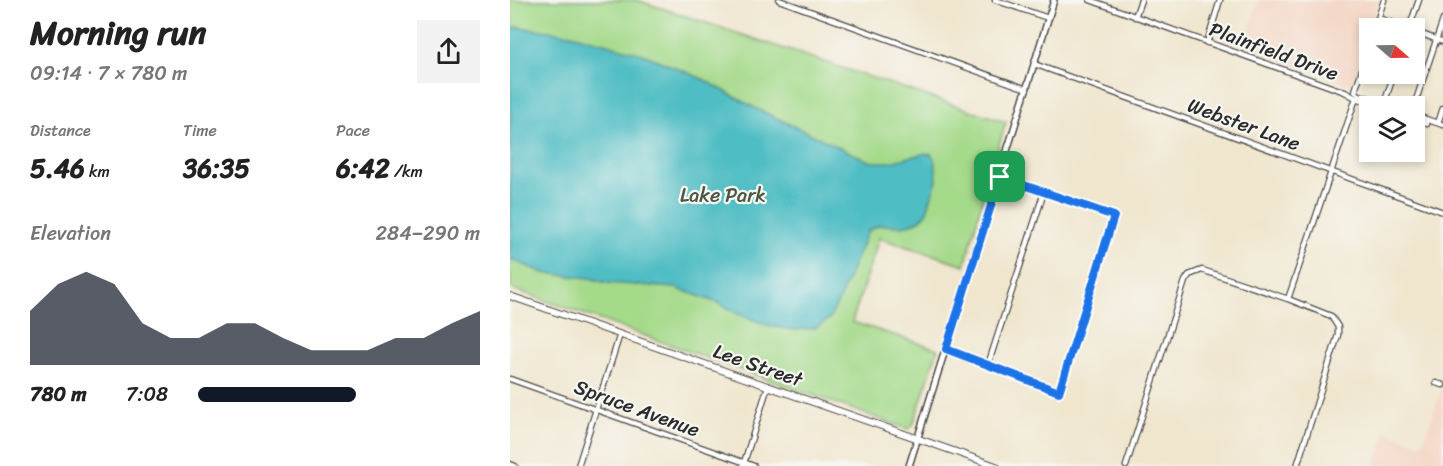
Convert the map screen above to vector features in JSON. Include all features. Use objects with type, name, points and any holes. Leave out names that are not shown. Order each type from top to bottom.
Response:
[{"type":"main road","name":"Lee Street","points":[[510,296],[996,466]]},
{"type":"street","points":[[779,0],[1027,88]]},
{"type":"street","points":[[995,0],[1048,18]]},
{"type":"street","points":[[909,466],[1054,0]]},
{"type":"street","name":"Plainfield Drive","points":[[1090,0],[1359,99]]},
{"type":"street","points":[[1135,17],[1141,0]]},
{"type":"street","points":[[1207,43],[1220,0]]},
{"type":"street","points":[[1378,18],[1384,0]]},
{"type":"street","points":[[1412,18],[1419,0]]},
{"type":"street","points":[[1417,96],[1443,20]]},
{"type":"street","points":[[1425,35],[1443,42]]},
{"type":"street","name":"Webster Lane","points":[[1034,64],[1443,212]]},
{"type":"street","points":[[1359,79],[1355,91],[1363,96]]},
{"type":"street","points":[[1288,299],[1356,98]]},
{"type":"street","points":[[1425,118],[1440,124],[1443,108]]},
{"type":"street","points":[[946,349],[1059,392],[1114,216],[1000,177]]},
{"type":"street","points":[[988,365],[1044,192]]},
{"type":"street","points":[[1126,466],[1185,281],[1193,272],[1202,270],[1331,316],[1338,327],[1338,335],[1297,466]]},
{"type":"street","points":[[578,466],[620,334]]},
{"type":"street","name":"Spruce Avenue","points":[[510,378],[754,466]]},
{"type":"street","points":[[1436,383],[1443,385]]},
{"type":"street","points":[[744,464],[768,386]]},
{"type":"street","points":[[510,464],[515,466]]},
{"type":"shaded area","points":[[1259,0],[1380,0],[1374,18],[1359,18],[1359,66],[1353,86],[1244,47]]},
{"type":"shaded area","points":[[1443,386],[1443,466],[1375,466],[1386,432],[1422,445]]},
{"type":"green space","name":"Lake Park","points":[[510,0],[637,0],[1006,122],[965,265],[879,238],[852,322],[938,349],[913,425],[908,429],[510,288]]},
{"type":"water","points":[[510,28],[571,34],[643,54],[703,79],[755,108],[871,162],[890,162],[930,153],[935,160],[937,180],[926,214],[912,224],[879,225],[868,231],[830,318],[816,328],[793,330],[770,326],[738,314],[718,303],[676,288],[607,283],[589,278],[544,273],[510,259]]},
{"type":"route","points":[[1000,177],[1114,216],[1059,392],[946,349],[1000,177]]}]
